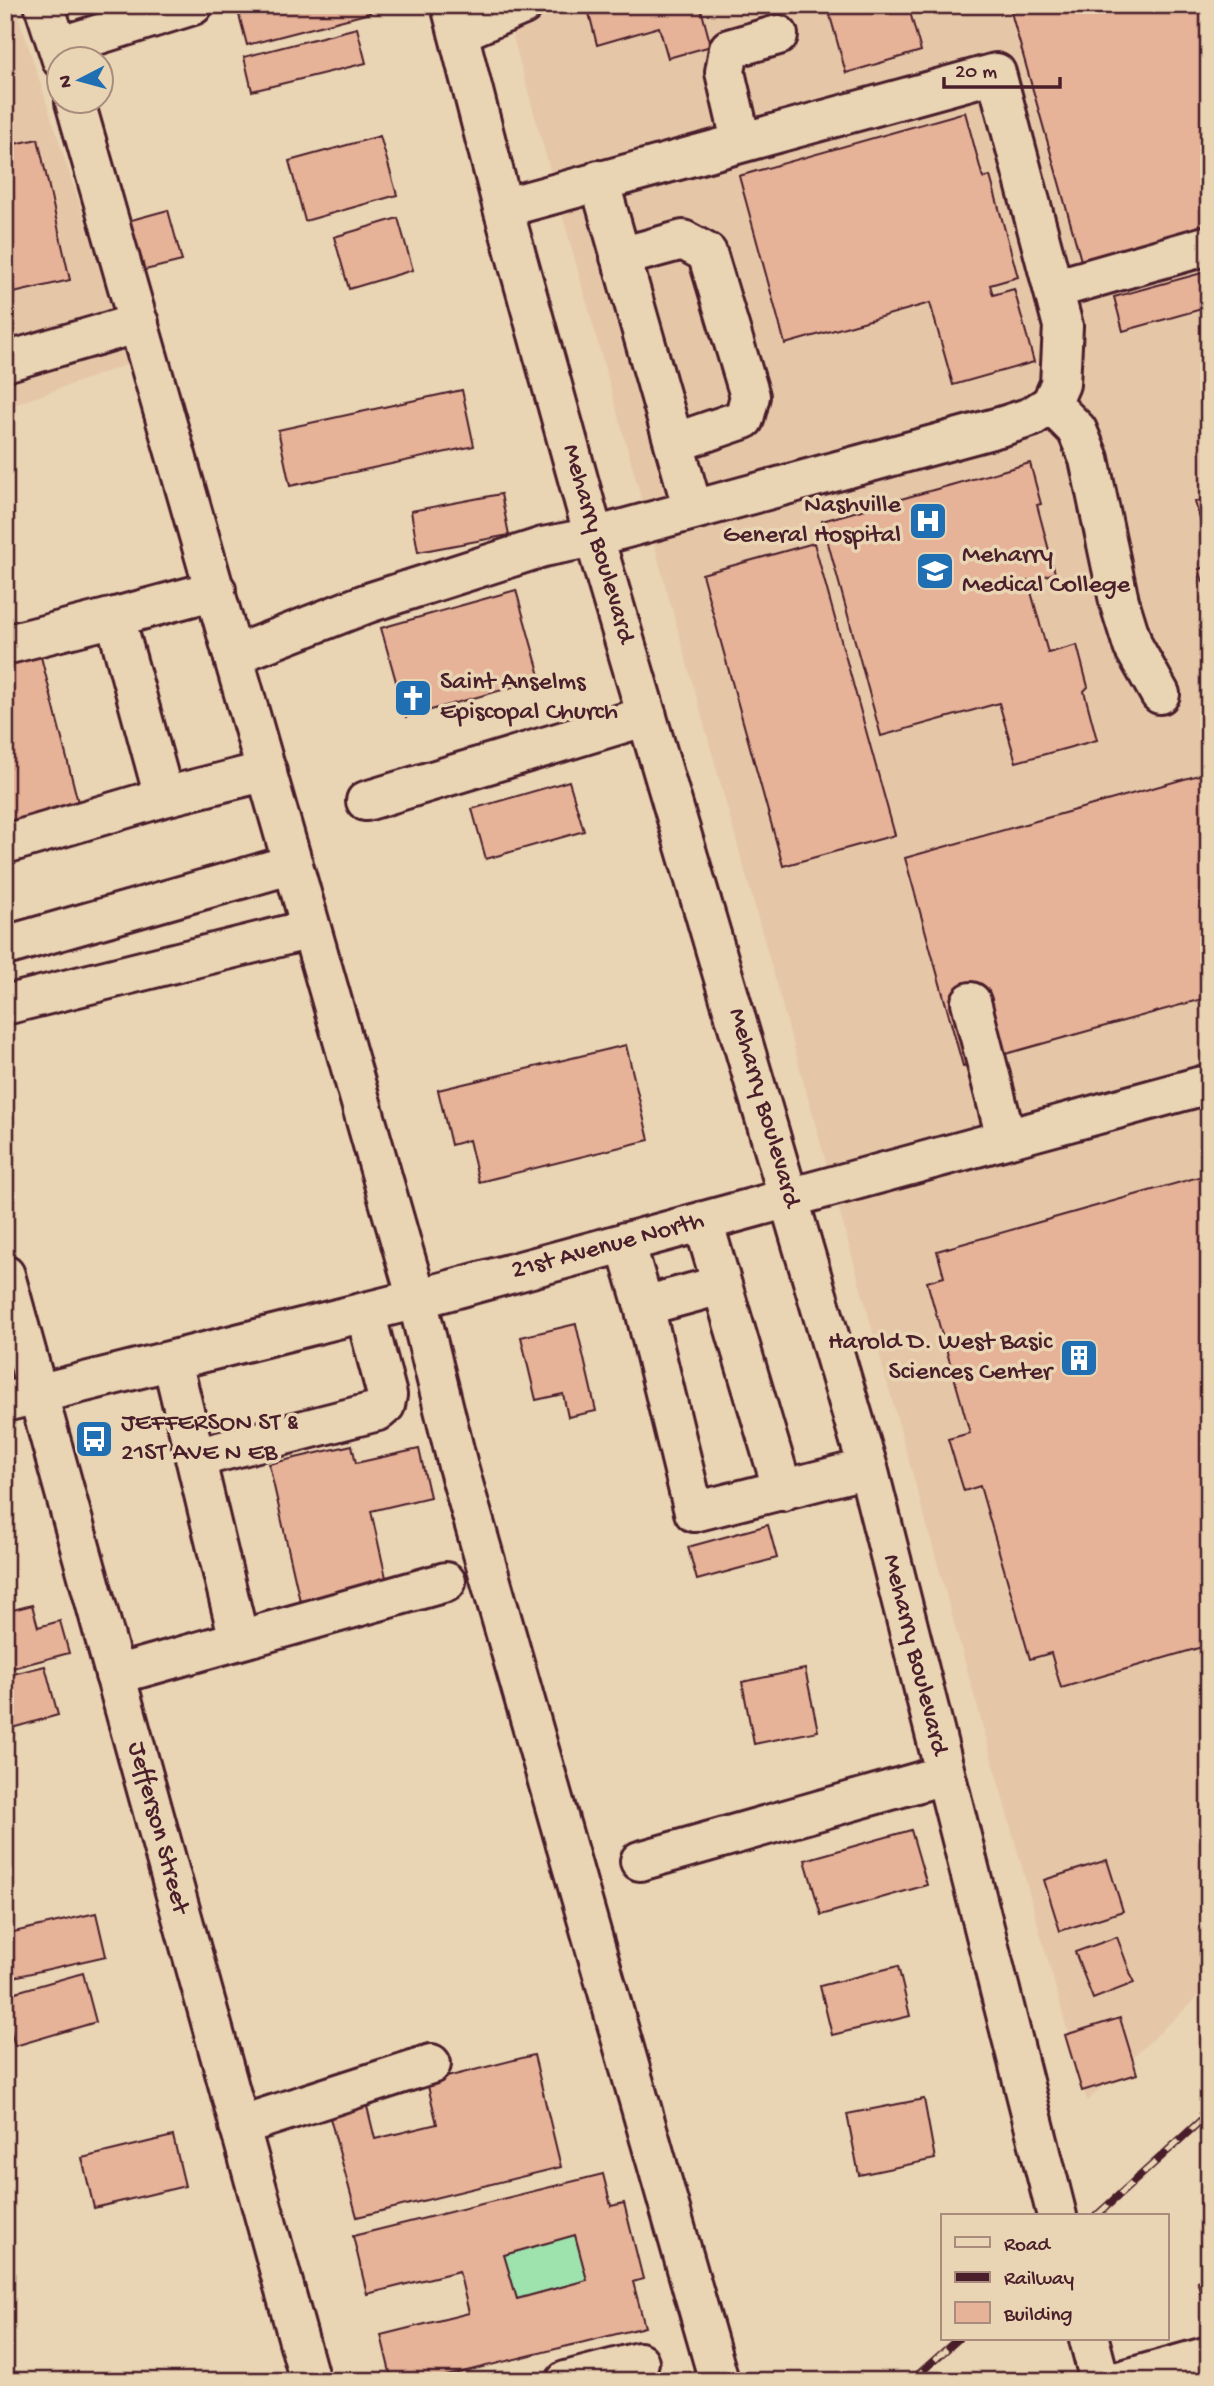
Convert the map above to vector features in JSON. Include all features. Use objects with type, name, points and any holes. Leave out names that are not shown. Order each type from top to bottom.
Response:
[{"type":"street","points":[[44,5],[58,46]]},
{"type":"street","points":[[79,46],[193,5]]},
{"type":"street","points":[[455,19],[523,5]]},
{"type":"street","name":"Meharry Boulevard","points":[[455,19],[503,208],[594,537],[868,1468],[1057,2214]]},
{"type":"street","points":[[741,141],[724,72],[729,49],[778,35]]},
{"type":"street","points":[[234,655],[368,603],[543,547],[594,537],[1031,417],[1051,404],[1060,384],[1063,326],[996,73],[503,208]]},
{"type":"street","points":[[79,116],[418,1299],[458,1466],[719,2381]]},
{"type":"street","points":[[599,180],[693,510]]},
{"type":"street","points":[[620,257],[683,240],[707,253],[750,396],[744,419],[674,443]]},
{"type":"street","points":[[1054,289],[1209,245]]},
{"type":"street","points":[[5,362],[139,323]]},
{"type":"street","points":[[1051,404],[1077,430],[1089,459],[1119,601],[1133,646],[1160,694]]},
{"type":"street","points":[[5,645],[216,590]]},
{"type":"street","points":[[116,617],[164,797]]},
{"type":"street","points":[[366,801],[647,716]]},
{"type":"street","points":[[5,844],[164,797],[267,771]]},
{"type":"street","points":[[5,946],[293,864]]},
{"type":"street","points":[[5,1004],[311,929]]},
{"type":"street","points":[[971,1002],[1006,1138]]},
{"type":"street","name":"21st Avenue North","points":[[21,1398],[418,1299],[1209,1084]]},
{"type":"street","points":[[703,1221],[783,1491]]},
{"type":"street","points":[[625,1242],[644,1307],[694,1512],[868,1468]]},
{"type":"street","name":"Jefferson Street","points":[[5,1275],[21,1398],[115,1675],[310,2381]]},
{"type":"street","points":[[644,1307],[721,1285]]},
{"type":"street","points":[[195,1458],[378,1411],[385,1405],[387,1395],[365,1312]]},
{"type":"street","points":[[172,1361],[239,1640]]},
{"type":"street","points":[[115,1675],[446,1582]]},
{"type":"street","points":[[640,1861],[944,1775]]},
{"type":"street","points":[[239,2126],[431,2064]]},
{"type":"street","points":[[1089,2340],[1100,2381]]},
{"type":"street","points":[[1119,2381],[1209,2356]]},
{"type":"street","points":[[566,2381],[639,2362]]},
{"type":"shaded area","points":[[5,5],[15,5],[46,101],[46,116],[51,116],[131,363],[5,408]]},
{"type":"shaded area","name":"Meharry Medical College","points":[[504,5],[1209,5],[1209,1986],[1087,2101]]},
{"type":"green space","points":[[575,2235],[587,2280],[517,2299],[504,2255]]},
{"type":"building","points":[[368,5],[370,13],[247,45],[237,7]]},
{"type":"building","points":[[587,5],[700,5],[711,46],[668,58],[659,27],[597,45]]},
{"type":"building","points":[[827,5],[908,5],[921,51],[846,73]]},
{"type":"building","points":[[1009,5],[1209,5],[1209,228],[1082,264]]},
{"type":"building","points":[[357,28],[366,63],[252,91],[244,57]]},
{"type":"building","points":[[965,112],[983,178],[990,176],[1018,277],[990,285],[993,295],[1014,289],[1034,362],[953,385],[930,303],[785,344],[739,176]]},
{"type":"building","points":[[380,136],[397,195],[305,221],[289,161]]},
{"type":"building","points":[[38,139],[70,280],[5,295],[5,146]]},
{"type":"building","points":[[168,210],[182,261],[137,272],[124,222]]},
{"type":"building","points":[[398,218],[413,270],[349,289],[334,237]]},
{"type":"building","points":[[1209,271],[1209,307],[1123,331],[1114,297]]},
{"type":"building","points":[[462,390],[474,446],[290,486],[278,430]]},
{"type":"building","points":[[1030,463],[1041,504],[1037,505],[1055,573],[1028,581],[1048,653],[1077,645],[1088,687],[1084,691],[1097,740],[1016,762],[999,703],[881,736],[822,521]]},
{"type":"building","points":[[501,494],[509,535],[418,552],[411,511]]},
{"type":"building","points":[[1209,498],[1209,550],[1195,502]]},
{"type":"building","points":[[814,543],[895,835],[783,866],[702,574]]},
{"type":"building","points":[[1209,566],[1209,580],[1203,582],[1199,569]]},
{"type":"building","points":[[516,590],[541,679],[406,717],[381,628]]},
{"type":"building","points":[[38,645],[79,806],[5,825],[5,653]]},
{"type":"building","points":[[1209,772],[1209,997],[963,1066],[905,858]]},
{"type":"building","points":[[569,781],[584,831],[486,859],[472,809]]},
{"type":"building","points":[[626,1045],[649,1140],[479,1182],[469,1140],[451,1145],[438,1090]]},
{"type":"building","name":"Harold D. West Basic Sciences Center","points":[[1209,1174],[1209,1645],[1061,1688],[1051,1653],[1030,1659],[980,1486],[964,1491],[948,1439],[970,1433],[927,1282],[944,1277],[937,1251]]},
{"type":"building","points":[[576,1324],[596,1411],[568,1417],[563,1394],[536,1400],[521,1337]]},
{"type":"building","points":[[352,1445],[356,1463],[419,1449],[430,1497],[371,1511],[387,1582],[300,1601],[269,1464]]},
{"type":"building","points":[[768,1525],[777,1558],[697,1580],[688,1547]]},
{"type":"building","points":[[32,1605],[38,1627],[60,1621],[69,1653],[5,1670],[5,1612]]},
{"type":"building","points":[[45,1666],[58,1715],[5,1730],[5,1676]]},
{"type":"building","points":[[805,1669],[818,1731],[754,1744],[742,1682]]},
{"type":"building","points":[[911,1830],[927,1885],[821,1915],[805,1860]]},
{"type":"building","points":[[1107,1860],[1123,1911],[1060,1931],[1044,1880]]},
{"type":"building","points":[[96,1913],[106,1956],[5,1979],[5,1934]]},
{"type":"building","points":[[1117,1937],[1134,1983],[1093,1999],[1075,1952]]},
{"type":"building","points":[[898,1966],[910,2016],[832,2035],[820,1986]]},
{"type":"building","points":[[83,1973],[96,2022],[15,2046],[5,2011],[5,1995]]},
{"type":"building","points":[[1120,2018],[1137,2074],[1082,2091],[1065,2035]]},
{"type":"building","points":[[534,2055],[561,2167],[357,2217],[327,2107],[365,2098],[375,2139],[437,2124],[427,2082]]},
{"type":"building","points":[[924,2099],[935,2159],[859,2175],[847,2114]]},
{"type":"building","points":[[173,2136],[185,2186],[94,2208],[82,2158]]},
{"type":"building","points":[[603,2174],[611,2206],[624,2203],[643,2279],[633,2282],[645,2327],[426,2381],[392,2381],[381,2335],[469,2313],[459,2271],[367,2294],[353,2236]],"holes":[[[575,2235],[587,2280],[517,2299],[504,2255]]]},
{"type":"building","points":[[1209,2277],[1209,2318],[1197,2281]]},
{"type":"railway","points":[[1098,2214],[1209,2113]]},
{"type":"railway","points":[[911,2381],[957,2340]]},
{"type":"place","name":"Nashville General Hospital","points":[[928,521]]},
{"type":"place","name":"Meharry Medical College","points":[[935,571]]},
{"type":"place","name":"Saint Anselms Episcopal Church","points":[[413,698]]},
{"type":"place","name":"Harold D. West Basic Sciences Center","points":[[1079,1358]]},
{"type":"place","name":"JEFFERSON ST & 21ST AVE N EB","points":[[94,1439]]}]
